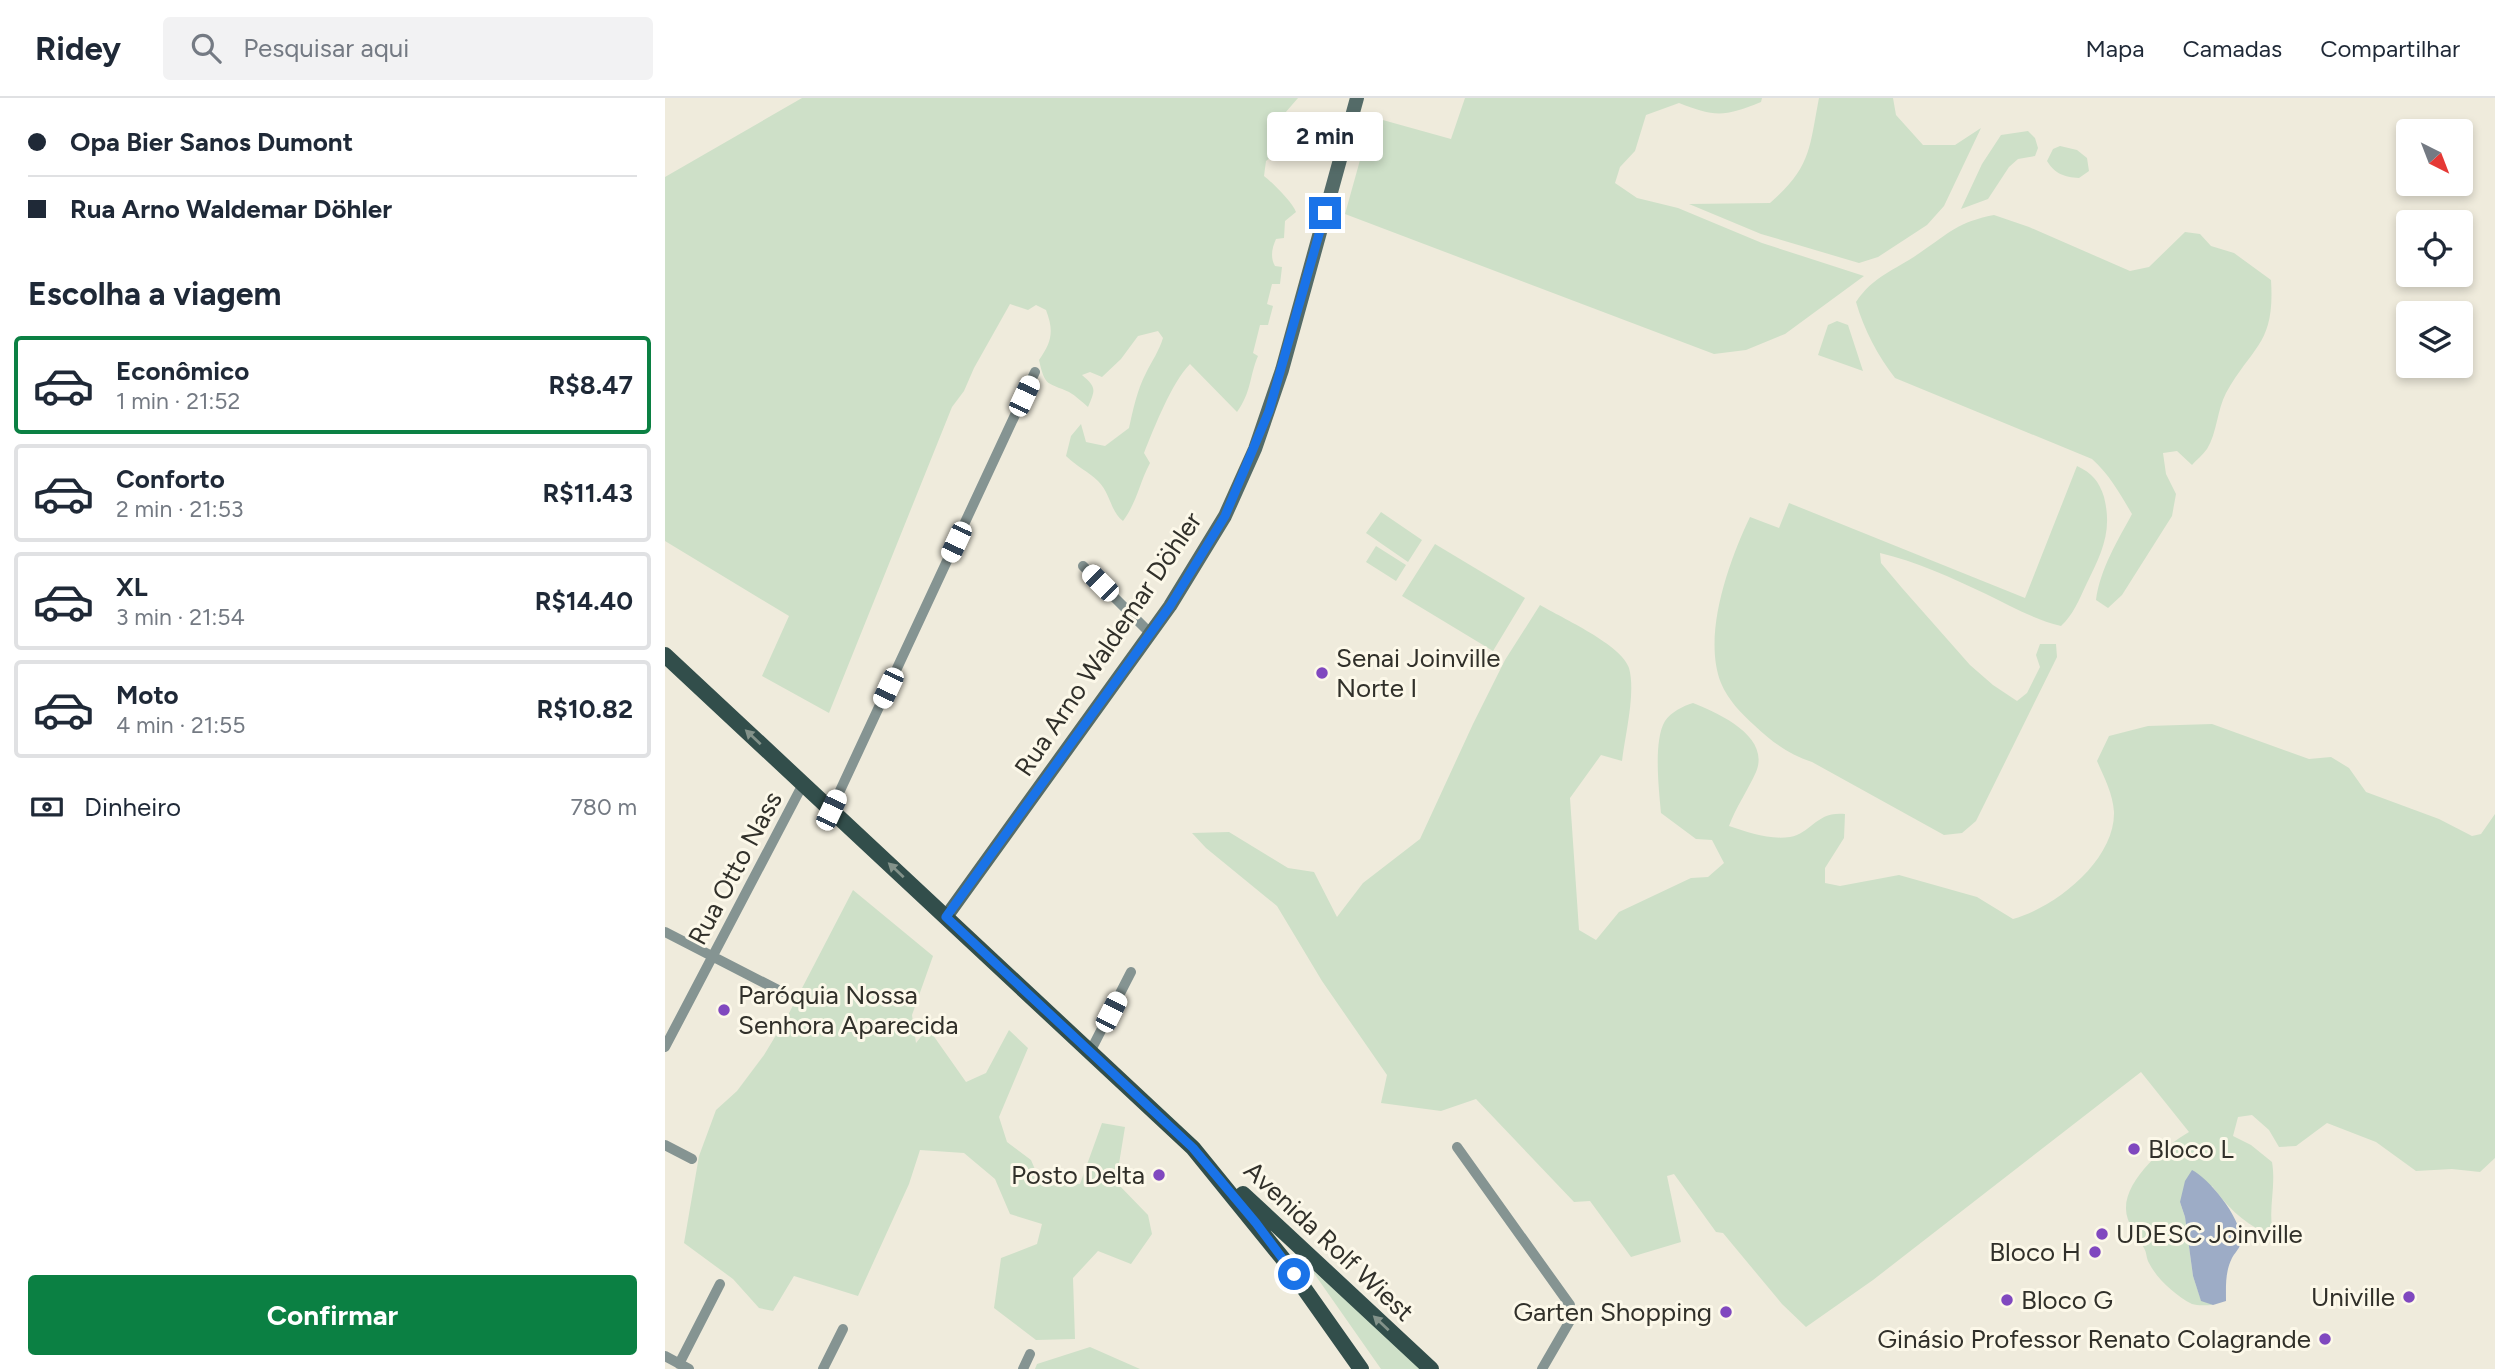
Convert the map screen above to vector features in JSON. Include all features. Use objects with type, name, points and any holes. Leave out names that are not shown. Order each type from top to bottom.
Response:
[{"type":"main road","name":"Rua Arno Waldemar Döhler","points":[[946,917],[1150,633],[1215,536],[1255,449],[1282,370],[1357,98]]},
{"type":"main road","points":[[665,655],[1193,1148],[1284,1260],[1361,1369]]},
{"type":"main road","name":"Avenida Rolf Wiest","points":[[1193,1148],[1431,1369]]},
{"type":"street","points":[[831,810],[1035,372]]},
{"type":"street","points":[[1083,566],[1150,633]]},
{"type":"street","name":"Rua Otto Nass","points":[[665,1047],[803,784]]},
{"type":"street","points":[[665,932],[782,992]]},
{"type":"street","points":[[1090,1052],[1131,972]]},
{"type":"street","points":[[665,1145],[692,1159]]},
{"type":"street","points":[[1457,1147],[1570,1305],[1570,1319],[1542,1369]]},
{"type":"street","points":[[679,1364],[720,1284]]},
{"type":"street","points":[[823,1369],[843,1329]]},
{"type":"street","points":[[1023,1369],[1030,1354]]},
{"type":"street","points":[[665,1356],[689,1369]]},
{"type":"green space","points":[[802,98],[1298,98],[1285,113],[1289,143],[1266,161],[1264,176],[1296,212],[1285,221],[1284,238],[1276,239],[1273,246],[1273,263],[1282,267],[1280,284],[1272,284],[1267,304],[1273,306],[1268,325],[1260,325],[1253,353],[1258,356],[1248,391],[1237,412],[1190,364],[1170,393],[1153,431],[1144,453],[1150,463],[1132,507],[1123,521],[1098,481],[1066,456],[1071,436],[1081,424],[1086,442],[1105,446],[1129,428],[1140,386],[1163,338],[1158,331],[1138,336],[1121,359],[1102,377],[1090,372],[1082,375],[1093,389],[1088,407],[1072,394],[1051,385],[1043,375],[1039,360],[1047,348],[1051,330],[1046,310],[1036,305],[1028,310],[1010,304],[964,391],[952,407],[829,713],[762,676],[789,616],[665,541],[665,177]]},
{"type":"green space","points":[[1465,98],[1762,98],[1761,102],[1728,113],[1711,113],[1679,103],[1646,115],[1635,151],[1620,167],[1615,183],[1637,198],[1678,208],[1762,243],[1864,276],[1785,334],[1746,350],[1714,354],[1345,214],[1372,117],[1451,139]]},
{"type":"green space","points":[[1819,98],[1893,98],[1896,115],[1923,145],[1955,145],[1981,128],[1944,206],[1927,225],[1878,257],[1859,263],[1761,234],[1689,204],[1770,203],[1801,168],[1810,145]]},
{"type":"green space","points":[[2028,131],[2035,138],[2038,148],[2035,156],[2018,159],[2009,167],[1988,199],[1961,209],[1982,164],[2001,135]]},
{"type":"green space","points":[[2060,146],[2077,150],[2087,158],[2089,171],[2079,178],[2064,176],[2053,169],[2047,161],[2053,149]]},
{"type":"green space","points":[[1994,215],[2029,227],[2130,271],[2149,267],[2185,232],[2200,234],[2211,246],[2234,253],[2271,280],[2270,318],[2266,331],[2226,393],[2207,449],[2192,465],[2177,451],[2163,453],[2166,474],[2176,494],[2172,516],[2122,595],[2108,608],[2096,600],[2098,588],[2110,555],[2132,514],[2104,472],[2092,459],[1895,378],[1872,342],[1856,302],[1878,279],[1954,229]]},
{"type":"green space","points":[[1837,321],[1848,325],[1863,371],[1818,355],[1828,325]]},
{"type":"green space","points":[[2077,466],[2094,478],[2102,491],[2106,510],[2106,532],[2101,553],[2081,596],[2061,626],[2032,616],[1933,570],[1880,553],[1881,563],[1970,665],[2017,701],[2027,693],[2040,667],[2036,655],[2040,644],[2056,644],[2057,657],[1976,821],[1962,833],[1944,835],[1788,751],[1754,725],[1727,695],[1716,664],[1716,621],[1727,576],[1750,517],[1779,528],[1789,503],[2025,598]]},
{"type":"green space","points":[[1381,512],[1422,540],[1408,562],[1366,533]]},
{"type":"green space","points":[[1435,544],[1525,598],[1493,651],[1402,596]]},
{"type":"green space","points":[[1376,546],[1406,565],[1396,581],[1366,562]]},
{"type":"green space","points":[[1540,605],[1604,641],[1624,659],[1631,678],[1631,702],[1622,761],[1601,755],[1570,798],[1579,930],[1596,940],[1619,912],[1691,878],[1708,877],[1724,863],[1712,840],[1696,839],[1661,813],[1658,766],[1661,730],[1671,715],[1693,703],[1728,720],[1749,737],[1756,747],[1759,759],[1756,772],[1729,826],[1782,838],[1797,835],[1827,816],[1845,814],[1844,838],[1825,868],[1825,883],[1840,886],[1899,875],[1977,897],[2013,919],[2030,913],[2064,893],[2094,864],[2112,830],[2114,812],[2110,792],[2097,761],[2109,736],[2148,726],[2212,724],[2309,759],[2331,757],[2349,768],[2366,792],[2439,819],[2472,836],[2481,834],[2495,814],[2495,1158],[2480,1172],[2452,1169],[2416,1171],[2376,1142],[2327,1123],[2296,1146],[2279,1147],[2269,1130],[2252,1115],[2238,1117],[2233,1136],[2251,1145],[2272,1162],[2272,1227],[2264,1232],[2249,1223],[2229,1206],[2212,1186],[2180,1202],[2185,1217],[2193,1276],[2201,1300],[2213,1305],[2194,1305],[2173,1292],[2157,1275],[2126,1214],[2127,1198],[2139,1175],[2169,1145],[2189,1132],[2141,1072],[1873,1280],[1806,1327],[1782,1304],[1723,1233],[1716,1232],[1674,1174],[1667,1176],[1681,1242],[1631,1257],[1590,1201],[1574,1202],[1476,1099],[1441,1111],[1381,1103],[1387,1075],[1322,981],[1277,906],[1206,848],[1192,833],[1229,832],[1288,868],[1314,872],[1337,917],[1363,883],[1420,839],[1505,660]]},
{"type":"green space","points":[[853,890],[933,956],[912,1015],[916,1043],[928,1028],[966,1082],[986,1073],[1009,1030],[1028,1048],[999,1117],[1007,1142],[1031,1160],[1042,1186],[1080,1184],[1102,1123],[1125,1127],[1116,1182],[1148,1215],[1152,1234],[1131,1264],[1098,1251],[1073,1278],[1075,1339],[1036,1340],[994,1308],[1001,1258],[1037,1244],[1042,1224],[1010,1214],[995,1179],[964,1153],[920,1150],[909,1184],[858,1296],[794,1276],[773,1311],[759,1308],[733,1279],[684,1243],[699,1156],[716,1110],[737,1091],[764,1055],[787,1017]]},
{"type":"green space","points":[[1311,1269],[1423,1369],[1381,1369]]},
{"type":"green space","points":[[1090,1347],[1140,1369],[1035,1369],[1037,1364]]},
{"type":"water","points":[[2192,1170],[2217,1192],[2232,1214],[2241,1236],[2239,1247],[2228,1269],[2226,1301],[2213,1305],[2201,1301],[2193,1276],[2185,1217],[2180,1202],[2185,1181]]},
{"type":"place","name":"Senai Joinville Norte I","points":[[1322,673]]},
{"type":"place","name":"Paróquia Nossa Senhora Aparecida","points":[[724,1010]]},
{"type":"place","name":"Bloco L","points":[[2134,1149]]},
{"type":"place","name":"Posto Delta","points":[[1159,1175]]},
{"type":"place","name":"UDESC Joinville","points":[[2102,1234]]},
{"type":"place","name":"Bloco H","points":[[2095,1252]]},
{"type":"place","name":"Univille","points":[[2409,1297]]},
{"type":"place","name":"Bloco G","points":[[2007,1300]]},
{"type":"place","name":"Garten Shopping","points":[[1726,1312]]},
{"type":"place","name":"Ginásio Professor Renato Colagrande","points":[[2325,1339]]},
{"type":"route","points":[[1294,1274],[1256,1223],[1193,1148],[946,917],[1170,606],[1215,536],[1238,490],[1269,411],[1325,213]]}]
